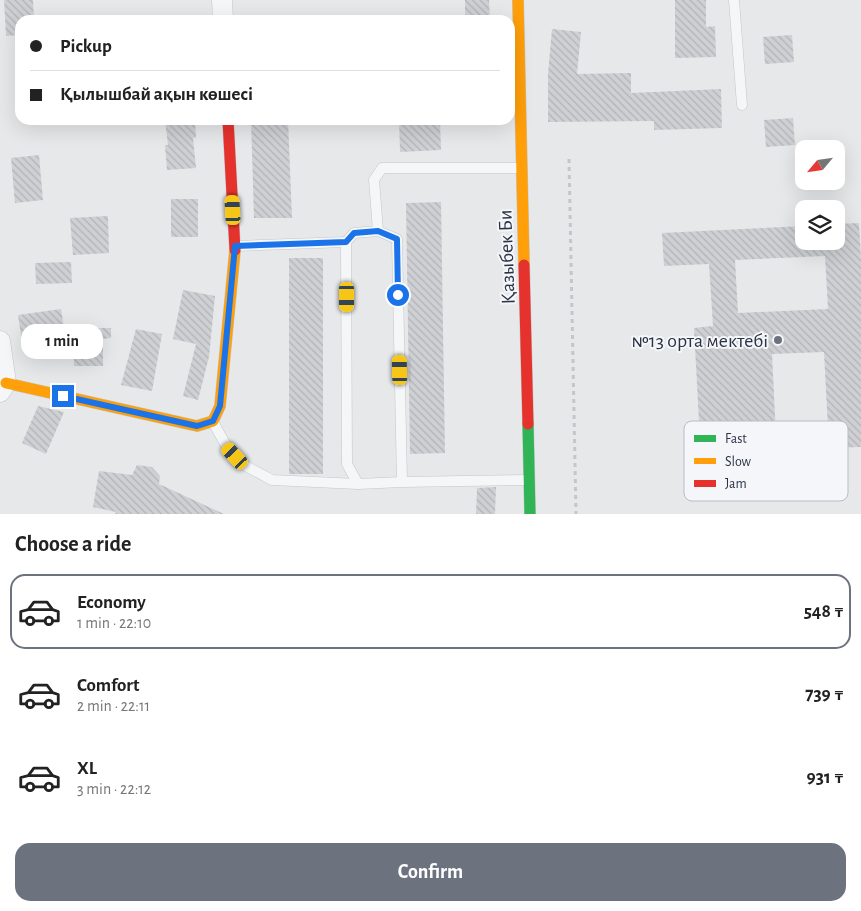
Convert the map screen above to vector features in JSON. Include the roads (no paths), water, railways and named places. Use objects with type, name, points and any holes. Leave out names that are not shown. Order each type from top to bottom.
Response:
[{"type":"street","points":[[222,0],[223,15]]},
{"type":"street","name":"Қазыбек Би","points":[[518,0],[530,514]]},
{"type":"street","points":[[0,341],[3,387],[197,426],[213,421],[220,406],[235,246],[228,125]]},
{"type":"lane","points":[[734,0],[742,105]]},
{"type":"lane","points":[[378,231],[374,180],[382,168],[522,168]]},
{"type":"lane","points":[[358,484],[347,464],[346,242],[354,233],[378,231],[397,239],[402,482]]},
{"type":"lane","points":[[235,246],[346,242]]},
{"type":"lane","points":[[213,421],[228,448],[242,464],[272,480],[358,484],[530,480]]},
{"type":"place","name":"№13 орта мектебі","points":[[778,340]]}]
